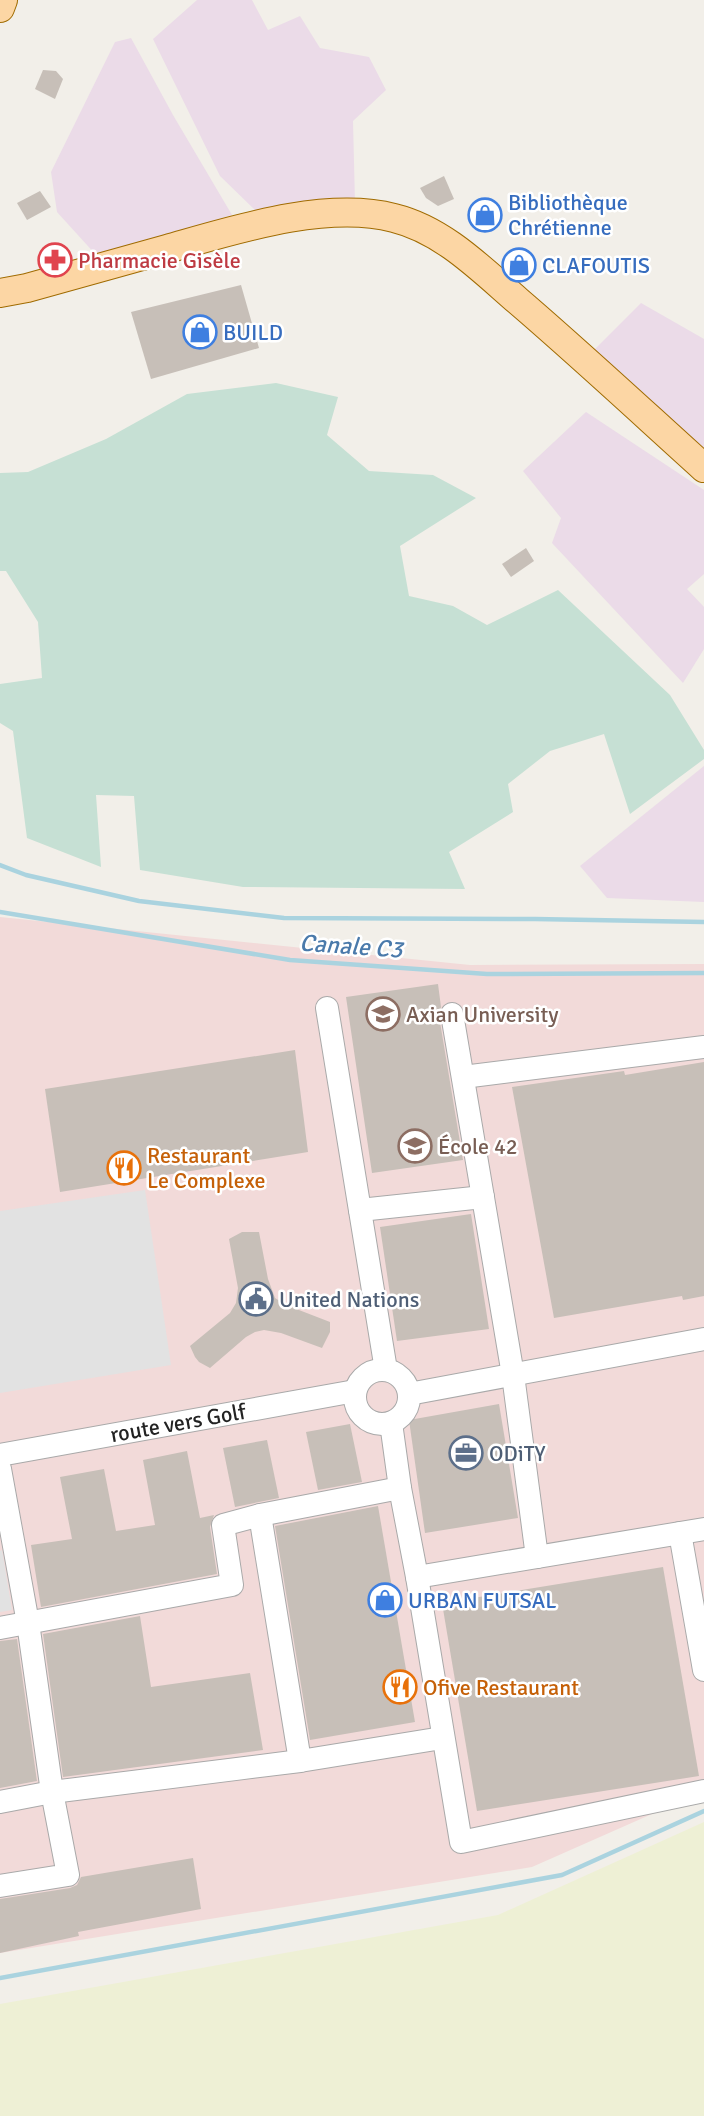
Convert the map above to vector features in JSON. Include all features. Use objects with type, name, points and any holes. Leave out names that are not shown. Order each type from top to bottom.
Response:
[{"type":"main road","points":[[0,8],[3,0]]},
{"type":"main road","points":[[0,293],[27,288],[261,224],[330,213],[374,214],[395,218],[416,225],[462,253],[546,324],[704,468]]},
{"type":"lane","points":[[327,1008],[386,1370]]},
{"type":"lane","points":[[452,1014],[513,1375],[537,1557]]},
{"type":"lane","points":[[463,1077],[704,1047]]},
{"type":"lane","points":[[360,1210],[483,1197]]},
{"type":"lane","points":[[409,1394],[704,1340]]},
{"type":"lane","points":[[377,1370],[386,1370],[401,1377],[409,1394],[409,1404],[405,1412],[391,1423],[377,1424],[361,1416],[356,1408],[356,1391],[358,1383],[365,1375],[377,1370]]},
{"type":"lane","name":"route vers Golf","points":[[0,1455],[356,1391]]},
{"type":"lane","points":[[391,1423],[400,1488],[461,1842],[704,1791]]},
{"type":"lane","points":[[0,1469],[28,1623],[52,1792],[69,1875],[0,1886]]},
{"type":"lane","points":[[0,1628],[232,1585],[223,1525],[260,1515],[400,1488]]},
{"type":"lane","points":[[260,1515],[300,1761]]},
{"type":"lane","points":[[417,1577],[704,1529]]},
{"type":"lane","points":[[680,1533],[704,1670]]},
{"type":"lane","points":[[0,1802],[52,1792],[300,1761],[442,1738]]},
{"type":"shaded area","points":[[197,0],[252,0],[268,30],[300,16],[320,48],[369,57],[386,90],[353,121],[355,203],[259,214],[220,176],[153,39]]},
{"type":"shaded area","points":[[131,38],[232,215],[97,256],[57,212],[51,172],[115,42]]},
{"type":"shaded area","points":[[641,303],[704,339],[704,459],[589,355]]},
{"type":"shaded area","points":[[586,412],[704,490],[704,574],[687,589],[704,607],[704,649],[683,683],[552,543],[561,518],[523,471]]},
{"type":"shaded area","points":[[704,766],[704,902],[607,898],[580,866]]},
{"type":"shaded area","points":[[0,917],[470,965],[704,964],[704,1791],[532,1867],[0,1953]]},
{"type":"shaded area","points":[[145,1190],[171,1365],[0,1393],[0,1211]]},
{"type":"shaded area","points":[[2,1550],[12,1610],[0,1612],[0,1551]]},
{"type":"green space","points":[[276,383],[338,397],[327,435],[369,471],[433,475],[476,498],[400,546],[409,596],[453,606],[487,625],[558,590],[670,695],[704,750],[704,759],[630,814],[604,734],[550,751],[508,784],[513,812],[449,852],[465,889],[243,887],[140,870],[134,796],[96,795],[101,867],[27,838],[13,731],[0,723],[0,684],[42,678],[38,622],[6,571],[0,571],[0,473],[28,472],[106,439],[187,394]]},
{"type":"green space","points":[[704,1822],[704,2116],[0,2116],[0,2004],[498,1915]]},
{"type":"building","points":[[43,70],[56,71],[63,79],[55,99],[35,89]]},
{"type":"building","points":[[444,176],[454,199],[438,206],[426,198],[420,188]]},
{"type":"building","points":[[40,191],[51,207],[27,220],[17,203]]},
{"type":"building","points":[[241,285],[259,348],[151,379],[131,312]]},
{"type":"building","points":[[526,548],[534,561],[511,577],[502,564]]},
{"type":"building","points":[[438,984],[441,1007],[439,1016],[463,1160],[372,1173],[346,997]]},
{"type":"building","points":[[295,1050],[308,1152],[60,1192],[45,1089]]},
{"type":"building","points":[[704,1062],[704,1296],[683,1300],[682,1296],[554,1318],[512,1087],[624,1071],[625,1075]]},
{"type":"building","points":[[471,1214],[489,1329],[397,1341],[380,1227]]},
{"type":"building","name":"United Nations","points":[[242,1232],[259,1232],[268,1279],[275,1298],[286,1305],[330,1322],[330,1332],[322,1348],[281,1333],[264,1330],[246,1337],[210,1368],[195,1357],[190,1346],[230,1313],[236,1303],[238,1288],[229,1239]]},
{"type":"building","points":[[499,1404],[518,1518],[425,1533],[409,1420]]},
{"type":"building","points":[[350,1424],[362,1482],[318,1490],[306,1432]]},
{"type":"building","points":[[267,1440],[279,1498],[235,1507],[223,1448]]},
{"type":"building","points":[[187,1451],[200,1518],[214,1515],[210,1527],[217,1574],[41,1607],[31,1545],[72,1539],[60,1477],[104,1469],[116,1531],[155,1525],[143,1460]]},
{"type":"building","points":[[378,1506],[415,1722],[310,1740],[275,1526]]},
{"type":"building","points":[[663,1567],[699,1776],[477,1811],[442,1603]]},
{"type":"building","points":[[140,1616],[151,1687],[250,1673],[263,1750],[63,1777],[43,1634]]},
{"type":"building","points":[[17,1639],[37,1781],[0,1788],[0,1641]]},
{"type":"building","points":[[193,1858],[201,1909],[78,1932],[79,1936],[0,1953],[0,1899],[70,1888],[77,1885],[81,1877]]},
{"type":"waterway","points":[[0,865],[26,875],[139,901],[284,918],[704,922]]},
{"type":"waterway","name":"Canale C3","points":[[0,912],[290,960],[487,974],[704,973]]},
{"type":"waterway","points":[[0,1978],[562,1875],[704,1811]]},
{"type":"place","name":"Bibliothèque Chrétienne","points":[[485,215]]},
{"type":"place","name":"Pharmacie Gisèle","points":[[55,260]]},
{"type":"place","name":"CLAFOUTIS","points":[[519,265]]},
{"type":"place","name":"BUILD","points":[[200,332]]},
{"type":"place","name":"Axian University","points":[[383,1014]]},
{"type":"place","name":"École 42","points":[[415,1146]]},
{"type":"place","name":"Restaurant Le Complexe","points":[[124,1168]]},
{"type":"place","name":"United Nations","points":[[256,1299]]},
{"type":"place","name":"ODiTY","points":[[466,1453]]},
{"type":"place","name":"URBAN FUTSAL","points":[[385,1600]]},
{"type":"place","name":"Ofive Restaurant","points":[[400,1687]]}]
